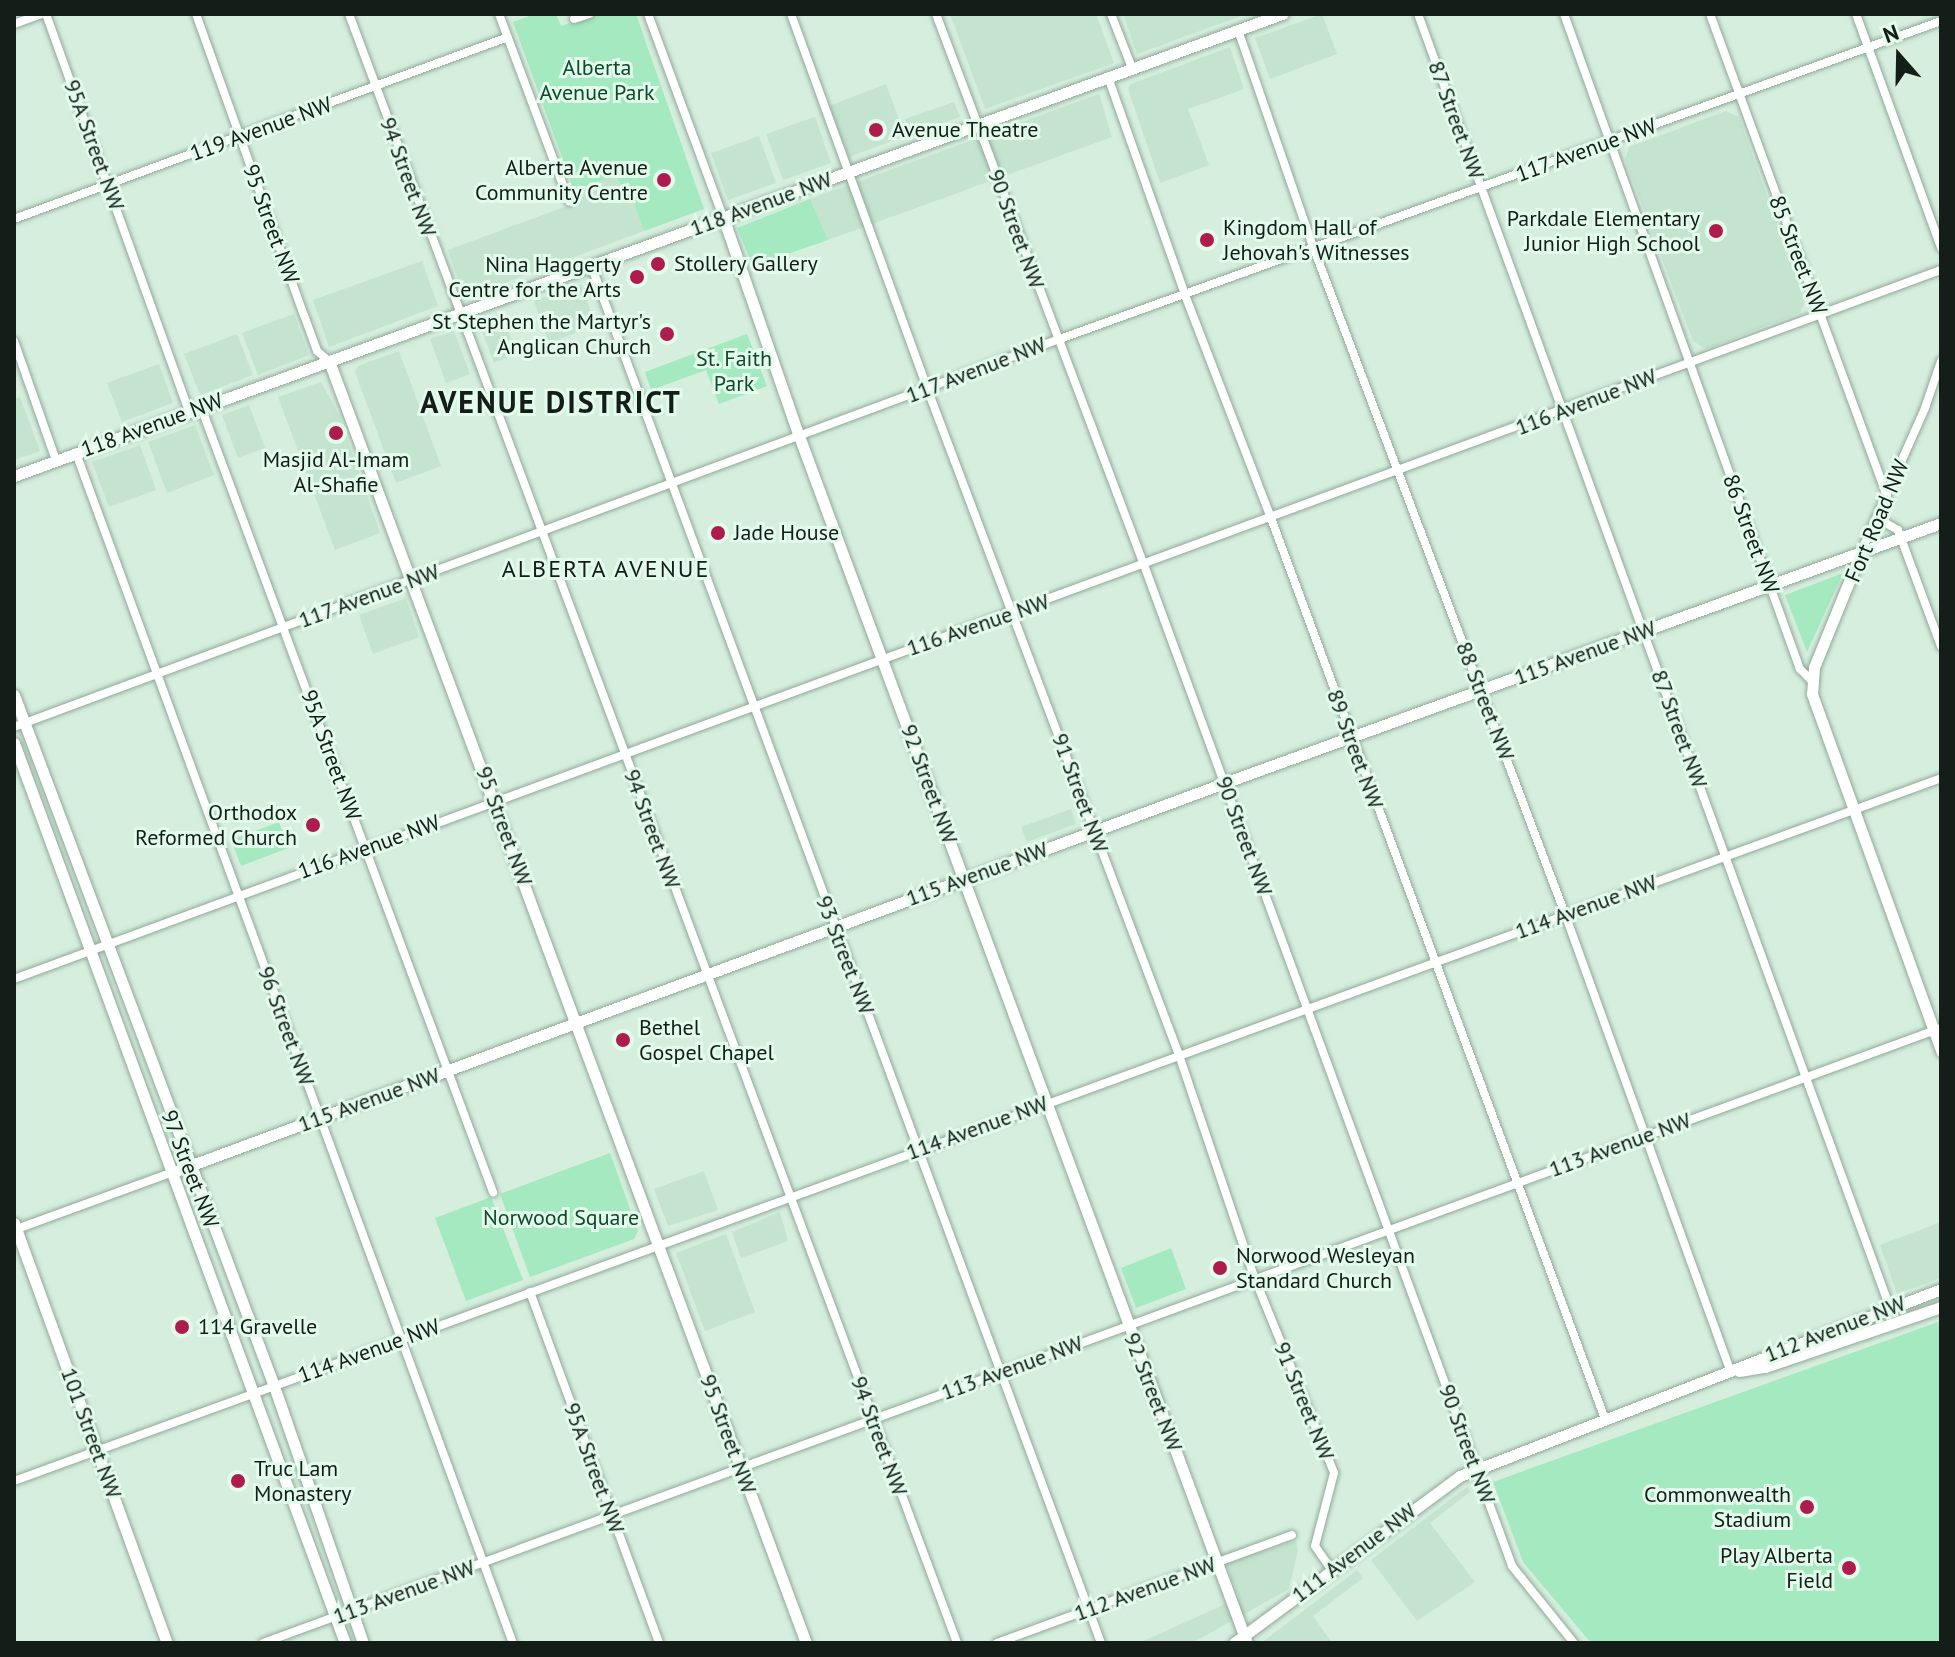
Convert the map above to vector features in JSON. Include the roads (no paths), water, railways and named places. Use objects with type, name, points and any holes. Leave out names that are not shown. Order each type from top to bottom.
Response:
[{"type":"street","points":[[14,24],[44,14]]},
{"type":"street","name":"95A Street NW","points":[[44,14],[195,409],[283,627],[493,1192]]},
{"type":"street","name":"95 Street NW","points":[[196,14],[317,351],[329,361],[413,579],[806,1643]]},
{"type":"street","name":"94 Street NW","points":[[349,14],[957,1643]]},
{"type":"street","points":[[499,14],[569,201]]},
{"type":"street","points":[[574,19],[589,14]]},
{"type":"street","name":"92 Street NW","points":[[648,14],[799,436],[1127,1326],[1246,1639]]},
{"type":"street","name":"91 Street NW","points":[[791,14],[927,388],[1015,612],[1093,831],[1179,1055],[1255,1279],[1334,1473],[1315,1546],[1332,1570]]},
{"type":"street","name":"90 Street NW","points":[[936,14],[1144,565],[1308,1007],[1386,1231],[1512,1566],[1574,1643]]},
{"type":"street","points":[[1111,14],[1132,68]]},
{"type":"street","name":"118 Avenue NW","points":[[14,476],[1281,14]]},
{"type":"street","name":"87 Street NW","points":[[1418,14],[1803,1078],[1890,1308]]},
{"type":"street","name":"86 Street NW","points":[[1564,14],[1800,669],[1811,680],[1816,707],[1937,1029],[1941,1051]]},
{"type":"street","name":"85 Street NW","points":[[1710,14],[1737,95],[1887,496]]},
{"type":"street","points":[[1856,14],[1941,248]]},
{"type":"street","name":"117 Avenue NW","points":[[19,725],[1057,340],[1941,21]]},
{"type":"street","name":"88 Street NW","points":[[1238,30],[1314,249],[1565,914],[1643,1137],[1731,1373]]},
{"type":"street","name":"119 Avenue NW","points":[[14,219],[508,37]]},
{"type":"street","name":"89 Street NW","points":[[1108,77],[1185,295],[1271,518],[1605,1419]]},
{"type":"street","name":"93 Street NW","points":[[591,265],[1101,1643]]},
{"type":"street","name":"116 Avenue NW","points":[[14,979],[1941,270]]},
{"type":"street","points":[[14,341],[56,460]]},
{"type":"street","name":"Fort Road NW","points":[[1811,680],[1861,552],[1925,408],[1941,361]]},
{"type":"street","name":"96 Street NW","points":[[76,453],[404,1338],[513,1643]]},
{"type":"street","points":[[1877,518],[1894,525],[1941,646]]},
{"type":"street","name":"115 Avenue NW","points":[[15,1228],[1941,523]]},
{"type":"street","name":"97 Street NW","points":[[14,695],[19,725],[107,944],[188,1167],[274,1386],[363,1643]]},
{"type":"street","name":"97 Street NW","points":[[14,743],[345,1643]]},
{"type":"street","name":"114 Avenue NW","points":[[14,1481],[1941,778]]},
{"type":"street","name":"113 Avenue NW","points":[[263,1643],[1937,1029]]},
{"type":"street","name":"101 Street NW","points":[[15,1228],[167,1643]]},
{"type":"street","name":"112 Avenue NW","points":[[1731,1373],[1760,1356],[1941,1289]]},
{"type":"street","name":"95A Street NW","points":[[530,1292],[659,1643]]},
{"type":"street","name":"112 Avenue NW","points":[[1477,1468],[1731,1373],[1765,1367],[1941,1307]]},
{"type":"street","name":"111 Avenue NW","points":[[1234,1643],[1246,1639],[1440,1488],[1477,1468]]},
{"type":"street","name":"112 Avenue NW","points":[[997,1643],[1292,1535]]},
{"type":"place","name":"Avenue Theatre","points":[[876,130]]},
{"type":"place","name":"Alberta Avenue Community Centre","points":[[664,180]]},
{"type":"place","name":"Parkdale Elementary Junior High School","points":[[1716,231]]},
{"type":"place","name":"Kingdom Hall of Jehovah's Witnesses","points":[[1207,240]]},
{"type":"place","name":"Stollery Gallery","points":[[658,264]]},
{"type":"place","name":"Nina Haggerty Centre for the Arts","points":[[637,277]]},
{"type":"place","name":"St Stephen the Martyr's Anglican Church","points":[[667,334]]},
{"type":"place","name":"Masjid Al-Imam Al-Shafie","points":[[336,433]]},
{"type":"place","name":"Jade House","points":[[718,533]]},
{"type":"place","name":"Orthodox Reformed Church","points":[[313,825]]},
{"type":"place","name":"Bethel Gospel Chapel","points":[[623,1040]]},
{"type":"place","name":"Norwood Wesleyan Standard Church","points":[[1220,1268]]},
{"type":"place","name":"114 Gravelle","points":[[182,1327]]},
{"type":"place","name":"Truc Lam Monastery","points":[[238,1481]]},
{"type":"place","name":"Commonwealth Stadium","points":[[1807,1507]]},
{"type":"place","name":"Play Alberta Field","points":[[1849,1568]]},
{"type":"district","name":"AVENUE DISTRICT","points":[[551,402]]},
{"type":"district","name":"ALBERTA AVENUE","points":[[606,569]]},
{"type":"park label","name":"Alberta Avenue Park","points":[[597,80]]},
{"type":"park label","name":"St. Faith Park","points":[[734,370]]},
{"type":"park label","name":"Norwood Square","points":[[561,1218]]}]
